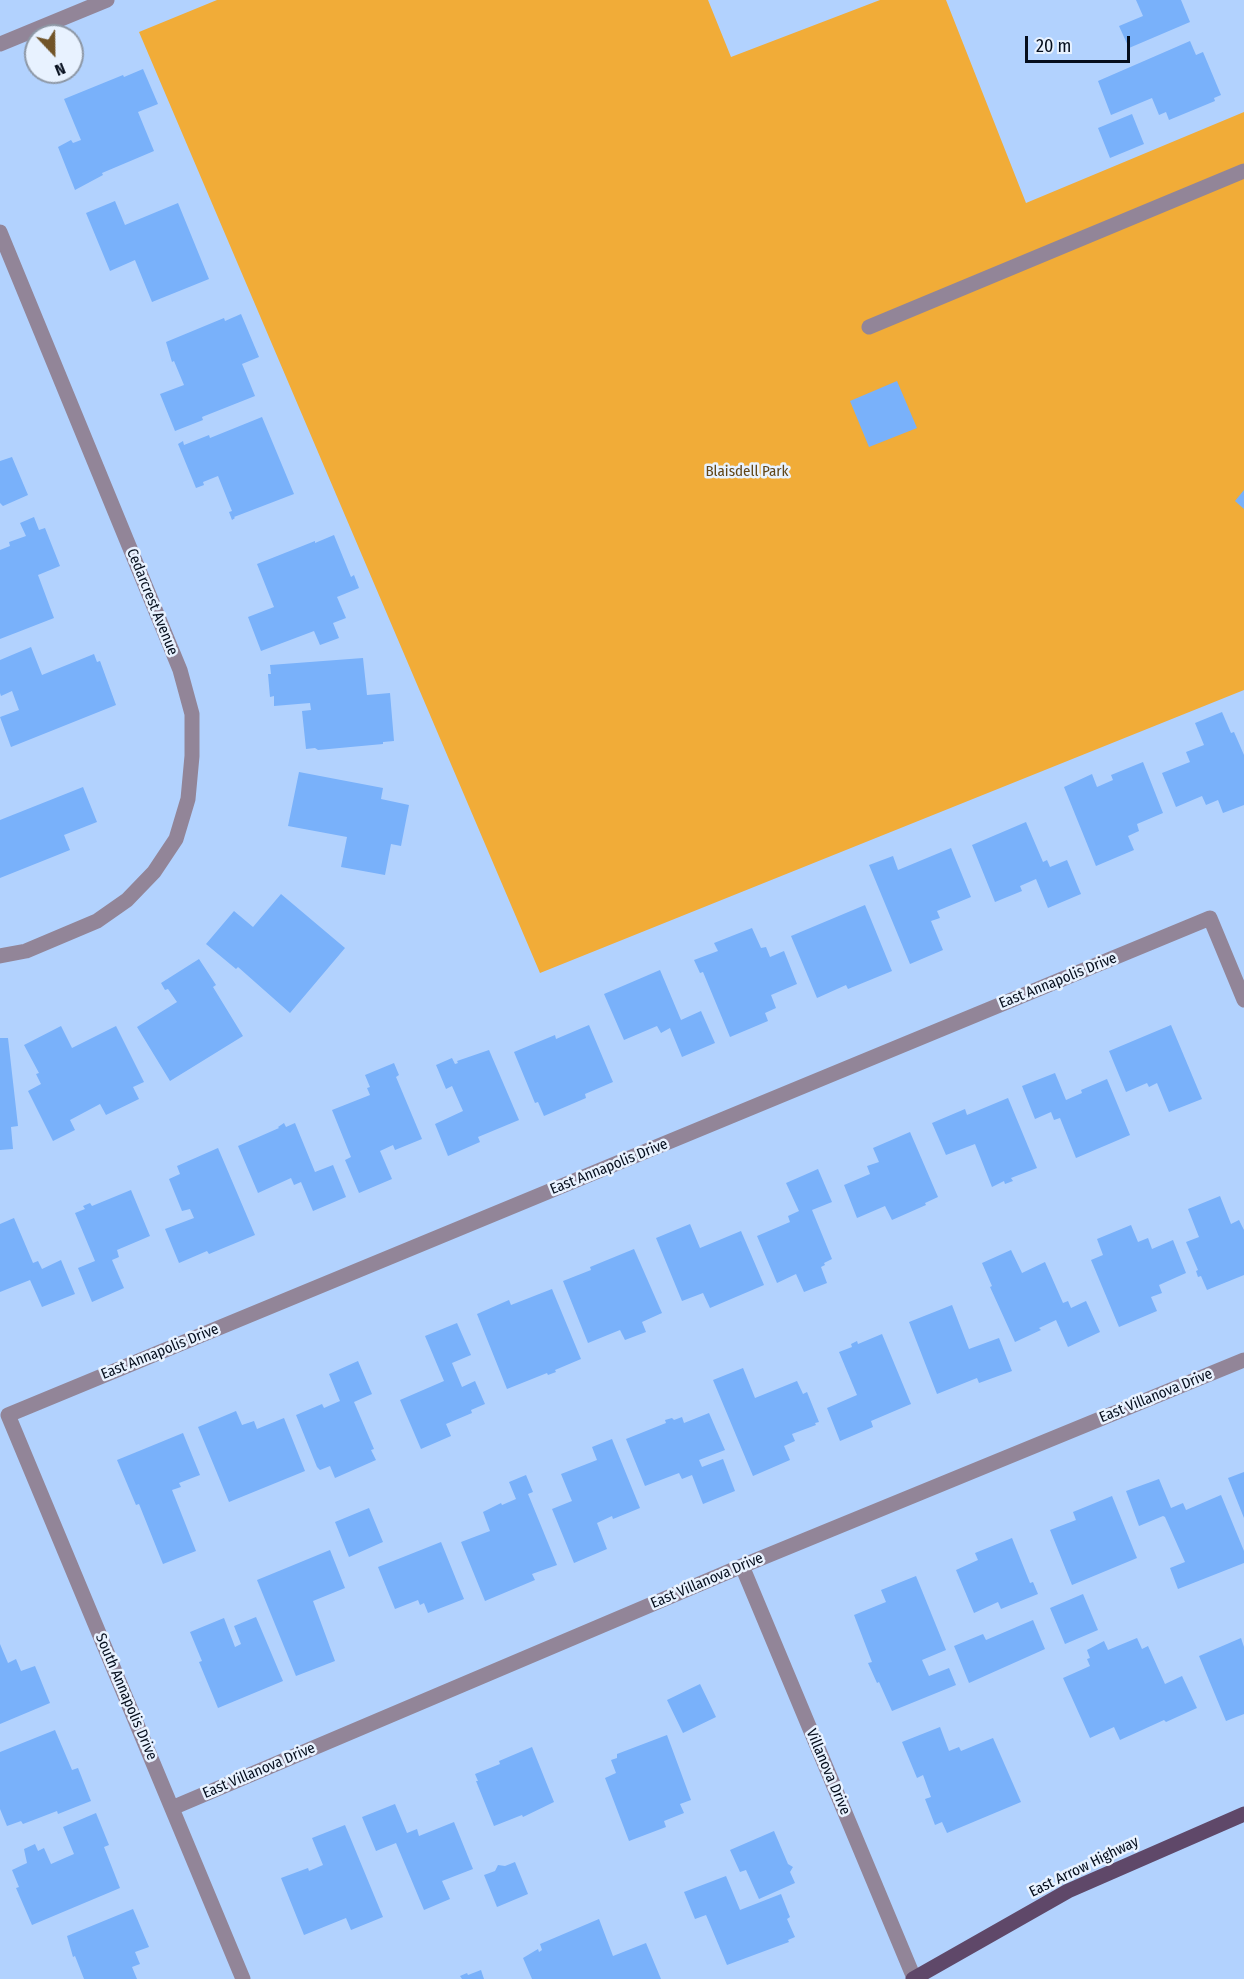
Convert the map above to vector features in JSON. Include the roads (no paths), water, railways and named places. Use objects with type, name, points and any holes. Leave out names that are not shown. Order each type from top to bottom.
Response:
[{"type":"main road","name":"East Arrow Highway","points":[[914,1979],[1068,1891],[1244,1814]]},
{"type":"street","points":[[0,44],[107,0]]},
{"type":"street","points":[[869,327],[1244,171]]},
{"type":"street","name":"Cedarcrest Avenue","points":[[0,232],[180,670],[192,714],[192,756],[188,799],[176,839],[154,872],[127,900],[97,921],[26,951],[0,956]]},
{"type":"street","name":"East Annapolis Drive","points":[[8,1415],[1210,918],[1244,1000]]},
{"type":"street","name":"East Villanova Drive","points":[[172,1808],[742,1566],[1244,1360]]},
{"type":"street","name":"South Annapolis Drive","points":[[8,1415],[243,1979]]},
{"type":"street","name":"Villanova Drive","points":[[742,1566],[914,1979]]},
{"type":"park label","name":"Blaisdell Park","points":[[747,472]]}]
